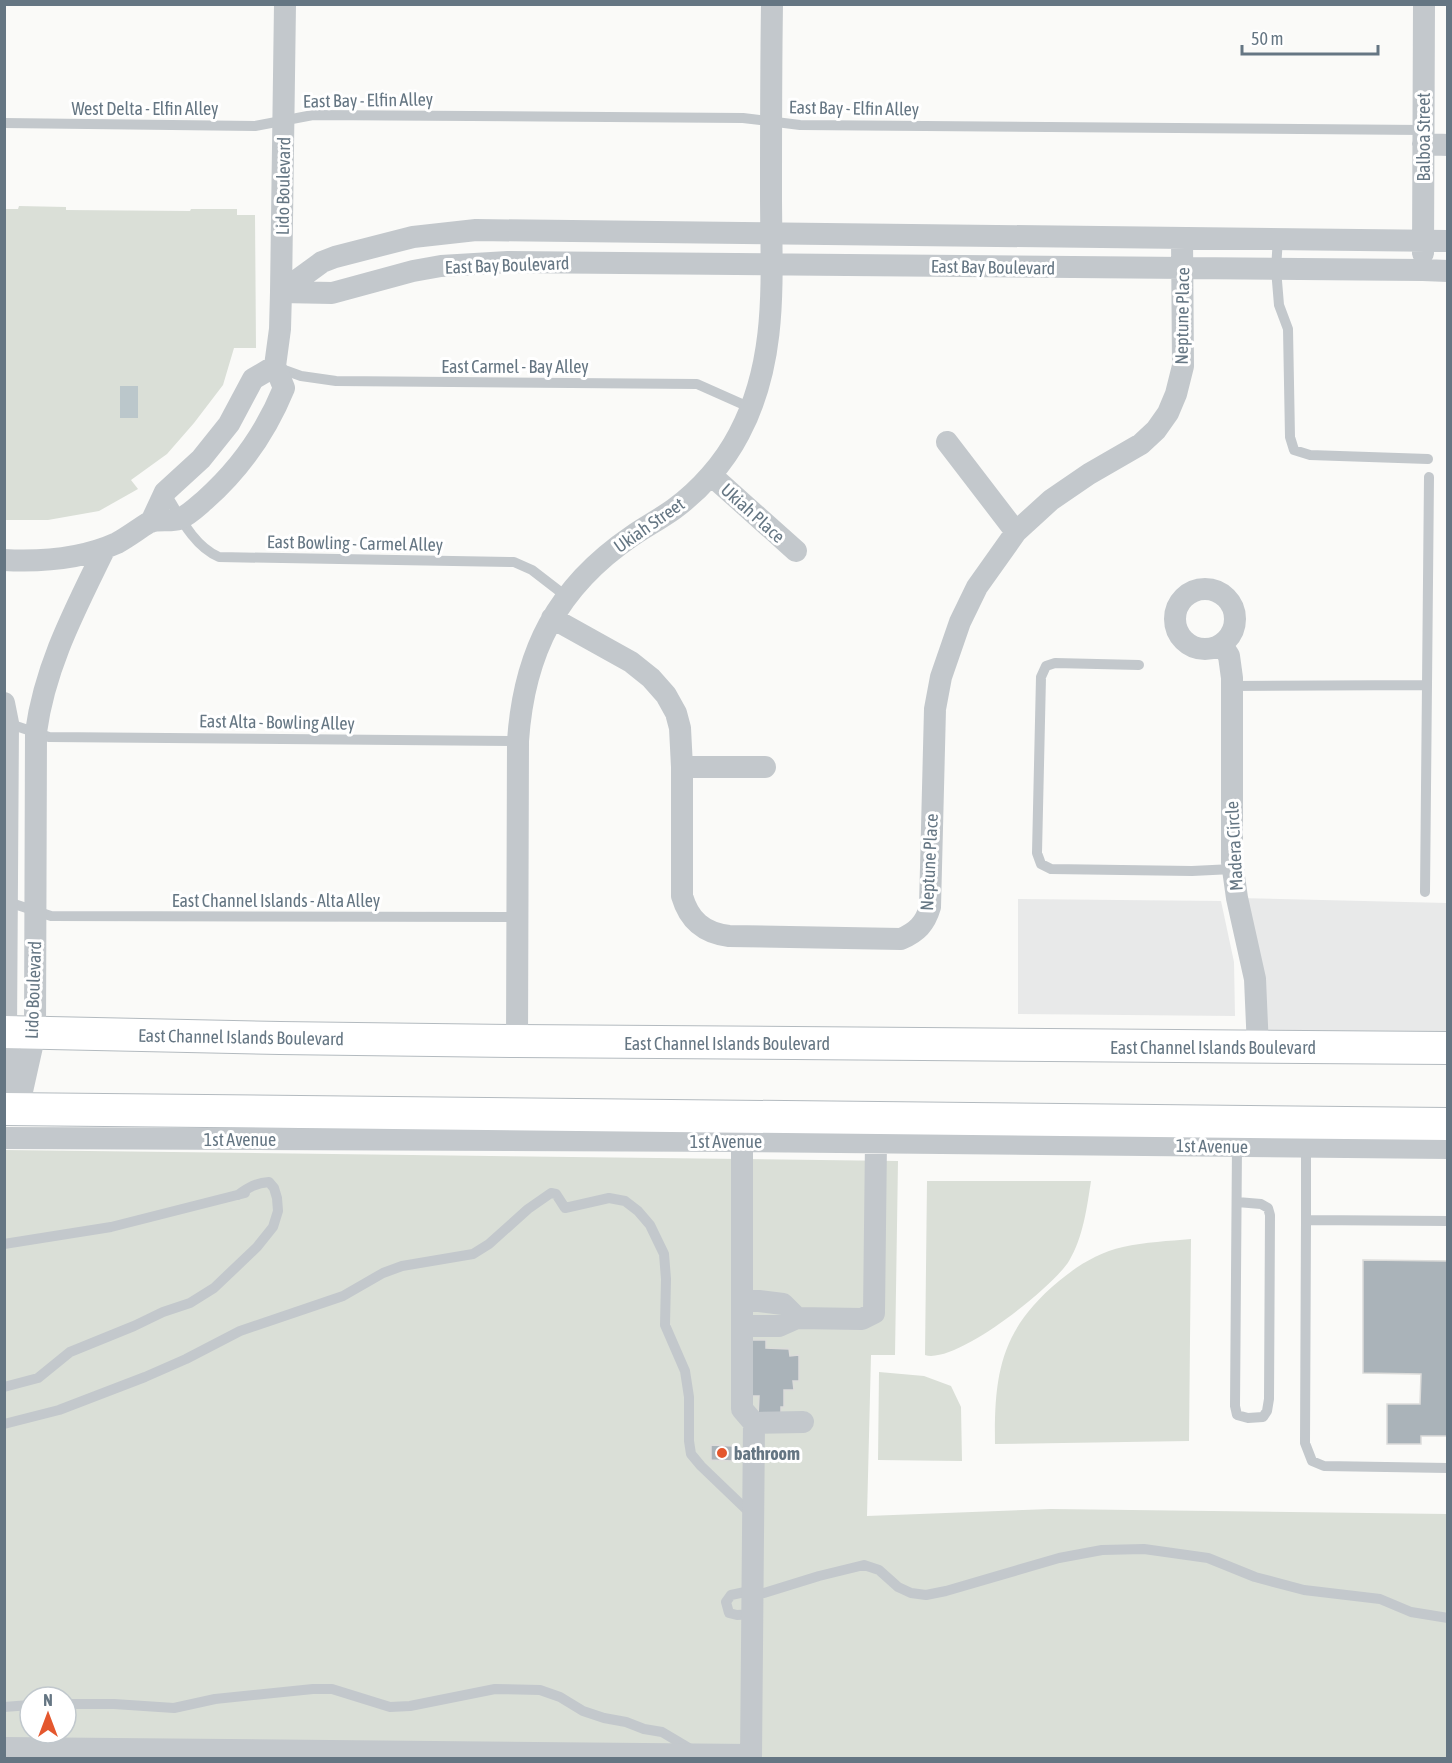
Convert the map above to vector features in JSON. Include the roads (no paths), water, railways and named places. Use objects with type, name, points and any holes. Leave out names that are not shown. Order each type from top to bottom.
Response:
[{"type":"main road","name":"East Channel Islands Boulevard","points":[[15,1032],[517,1041],[1448,1048]]},
{"type":"main road","points":[[11,1109],[1448,1124]]},
{"type":"street","name":"Lido Boulevard","points":[[181,519],[216,490],[255,445],[284,388],[275,366],[280,329],[285,4]]},
{"type":"street","name":"Ukiah Street","points":[[517,1041],[518,741],[520,713],[533,656],[552,618],[588,572],[607,555],[674,510],[711,475],[732,445],[751,409],[760,384],[769,341],[772,4]]},
{"type":"street","name":"Balboa Street","points":[[1423,270],[1424,4]]},
{"type":"street","points":[[1423,137],[1448,145]]},
{"type":"street","name":"East Bay Boulevard","points":[[281,291],[322,262],[335,257],[412,237],[507,229],[1448,241]]},
{"type":"street","name":"Neptune Place","points":[[552,618],[631,662],[651,678],[666,695],[676,713],[680,728],[682,767],[682,896],[686,909],[694,921],[705,930],[729,936],[901,939],[912,934],[927,918],[930,907],[935,709],[941,677],[960,622],[977,587],[1016,532],[1089,474],[1141,444],[1156,430],[1168,413],[1176,394],[1183,366],[1182,238]]},
{"type":"street","name":"East Bay Boulevard","points":[[281,291],[332,293],[413,271],[467,264],[508,262],[1448,271]]},
{"type":"street","points":[[151,522],[165,492],[201,459],[229,424],[253,379],[275,366]]},
{"type":"street","points":[[947,442],[1016,532]]},
{"type":"street","name":"Ukiah Place","points":[[711,475],[796,550]]},
{"type":"street","points":[[4,560],[43,561],[80,555],[105,548],[151,522],[181,519]]},
{"type":"street","name":"Lido Boulevard","points":[[11,1109],[15,1032],[35,911],[36,732],[39,711],[51,664],[105,548]]},
{"type":"street","name":"Madera Circle","points":[[1222,645],[1229,656],[1232,686],[1233,869],[1255,979],[1258,1048]]},
{"type":"street","name":"Lido Boulevard","points":[[6,716],[6,902],[15,1032]]},
{"type":"street","points":[[682,767],[765,767]]},
{"type":"street","name":"1st Avenue","points":[[4,1138],[876,1142],[1448,1149]]},
{"type":"street","points":[[4,1748],[699,1754],[751,1757],[754,1423],[742,1408],[742,1141]]},
{"type":"street","points":[[742,1326],[779,1326],[797,1318],[862,1319],[874,1313],[876,1142]]},
{"type":"street","points":[[742,1299],[783,1304],[797,1318]]},
{"type":"street","points":[[754,1423],[803,1422]]},
{"type":"lane","name":"East Bay - Elfin Alley","points":[[284,119],[313,114],[743,118],[800,125],[1423,137]]},
{"type":"lane","name":"West Delta - Elfin Alley","points":[[4,123],[255,126],[284,119]]},
{"type":"lane","points":[[1278,238],[1276,269],[1279,305],[1288,329],[1290,436],[1294,450],[1310,455],[1428,459]]},
{"type":"lane","name":"East Carmel - Bay Alley","points":[[275,366],[301,376],[336,381],[697,384],[751,409]]},
{"type":"lane","points":[[1425,892],[1429,477]]},
{"type":"lane","name":"East Bowling - Carmel Alley","points":[[165,492],[181,519],[204,549],[219,557],[514,562],[532,570],[567,597]]},
{"type":"lane","points":[[1139,665],[1055,663],[1046,666],[1041,677],[1037,853],[1041,864],[1051,869],[1192,871],[1233,869]]},
{"type":"lane","points":[[1232,686],[1427,685]]},
{"type":"lane","name":"East Alta - Bowling Alley","points":[[6,716],[49,737],[518,741]]},
{"type":"lane","name":"East Channel Islands - Alta Alley","points":[[6,902],[51,916],[517,917]]},
{"type":"lane","points":[[1237,1146],[1235,1406],[1237,1415],[1248,1418],[1263,1417],[1267,1411],[1269,1399],[1270,1239],[1268,1208],[1262,1204],[1237,1202]]},
{"type":"lane","points":[[1306,1146],[1305,1443],[1312,1461],[1324,1466],[1448,1468]]},
{"type":"lane","points":[[4,1244],[111,1227],[238,1195],[249,1186],[259,1183],[269,1182],[274,1188],[278,1211],[273,1227],[257,1247],[214,1288],[190,1303],[163,1312],[70,1352],[38,1378],[4,1387]]},
{"type":"lane","points":[[4,1424],[59,1410],[145,1377],[240,1331],[343,1296],[383,1273],[402,1266],[473,1254],[489,1244],[528,1209],[551,1193],[556,1194],[565,1208],[609,1198],[625,1201],[638,1211],[650,1225],[664,1254],[665,1325],[685,1371],[690,1397],[689,1441],[692,1454],[700,1466],[754,1516]]},
{"type":"lane","points":[[1306,1220],[1448,1221]]},
{"type":"lane","points":[[753,1592],[764,1593],[864,1565],[879,1570],[897,1587],[910,1593],[926,1595],[1059,1558],[1102,1550],[1144,1549],[1208,1558],[1255,1577],[1304,1590],[1380,1599],[1411,1612],[1448,1618]]},
{"type":"lane","points":[[78,1704],[174,1708],[215,1699],[332,1689],[390,1707],[410,1706],[495,1689],[540,1690],[560,1697],[594,1715],[662,1732],[699,1754]]},
{"type":"place","name":"bathroom","points":[[722,1453]]}]
